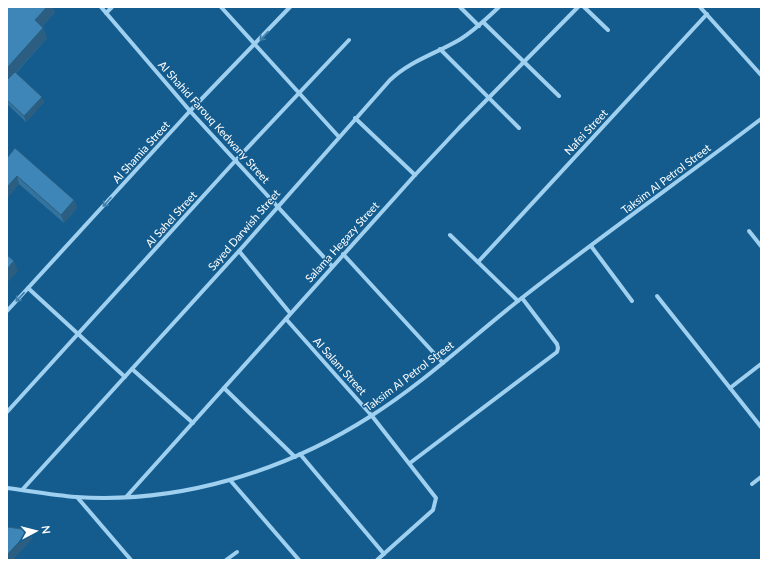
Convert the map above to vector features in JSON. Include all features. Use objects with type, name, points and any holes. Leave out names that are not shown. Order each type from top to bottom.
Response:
[{"type":"street","name":"Al Shahid Farouq Kedwany Street","points":[[101,7],[190,111],[332,266]]},
{"type":"street","points":[[106,13],[112,7]]},
{"type":"street","points":[[221,7],[339,137]]},
{"type":"street","name":"Al Shamia Street","points":[[7,311],[190,111],[290,7]]},
{"type":"street","points":[[460,7],[479,26]]},
{"type":"street","name":"Sayed Darwish Street","points":[[22,490],[239,251],[355,118],[398,72],[415,61],[460,39],[479,26],[499,7]]},
{"type":"street","name":"Salama Hegazy Street","points":[[127,496],[415,175],[488,98],[578,7]]},
{"type":"street","points":[[584,7],[608,30]]},
{"type":"street","points":[[700,7],[761,75]]},
{"type":"street","name":"Nafei Street","points":[[478,262],[707,14]]},
{"type":"street","points":[[483,22],[559,96]]},
{"type":"street","name":"Al Sahel Street","points":[[7,412],[236,160],[349,40]]},
{"type":"street","points":[[440,49],[519,128]]},
{"type":"street","points":[[355,118],[415,175]]},
{"type":"street","name":"Taksim Al Petrol Street","points":[[7,488],[77,497],[127,496],[162,493],[230,480],[295,457],[372,416],[443,363],[520,299],[761,120]]},
{"type":"street","points":[[749,231],[761,246]]},
{"type":"street","points":[[410,463],[557,352],[558,348],[557,344],[520,299],[450,235]]},
{"type":"street","points":[[591,246],[632,301]]},
{"type":"street","points":[[239,251],[290,313]]},
{"type":"street","points":[[343,254],[443,363]]},
{"type":"street","points":[[28,288],[125,377]]},
{"type":"street","points":[[658,296],[761,427]]},
{"type":"street","name":"Al Salam Street","points":[[286,319],[372,416],[434,494],[436,502],[433,510],[384,554]]},
{"type":"street","points":[[730,388],[761,364]]},
{"type":"street","points":[[132,369],[193,423]]},
{"type":"street","points":[[224,388],[295,457]]},
{"type":"street","points":[[300,454],[384,554],[377,560]]},
{"type":"street","points":[[752,484],[761,477]]},
{"type":"street","points":[[230,480],[299,560]]},
{"type":"street","points":[[77,497],[131,560]]},
{"type":"street","points":[[226,560],[237,552]]},
{"type":"building","points":[[7,7],[47,7],[35,20],[43,28],[7,68]]},
{"type":"building","points":[[15,72],[42,97],[24,116],[7,100],[7,80]]},
{"type":"building","points":[[15,148],[74,200],[61,215],[17,176],[7,187],[7,158]]},
{"type":"building","points":[[7,255],[14,261],[7,269]]},
{"type":"building","points":[[7,527],[30,530],[7,555]]}]
